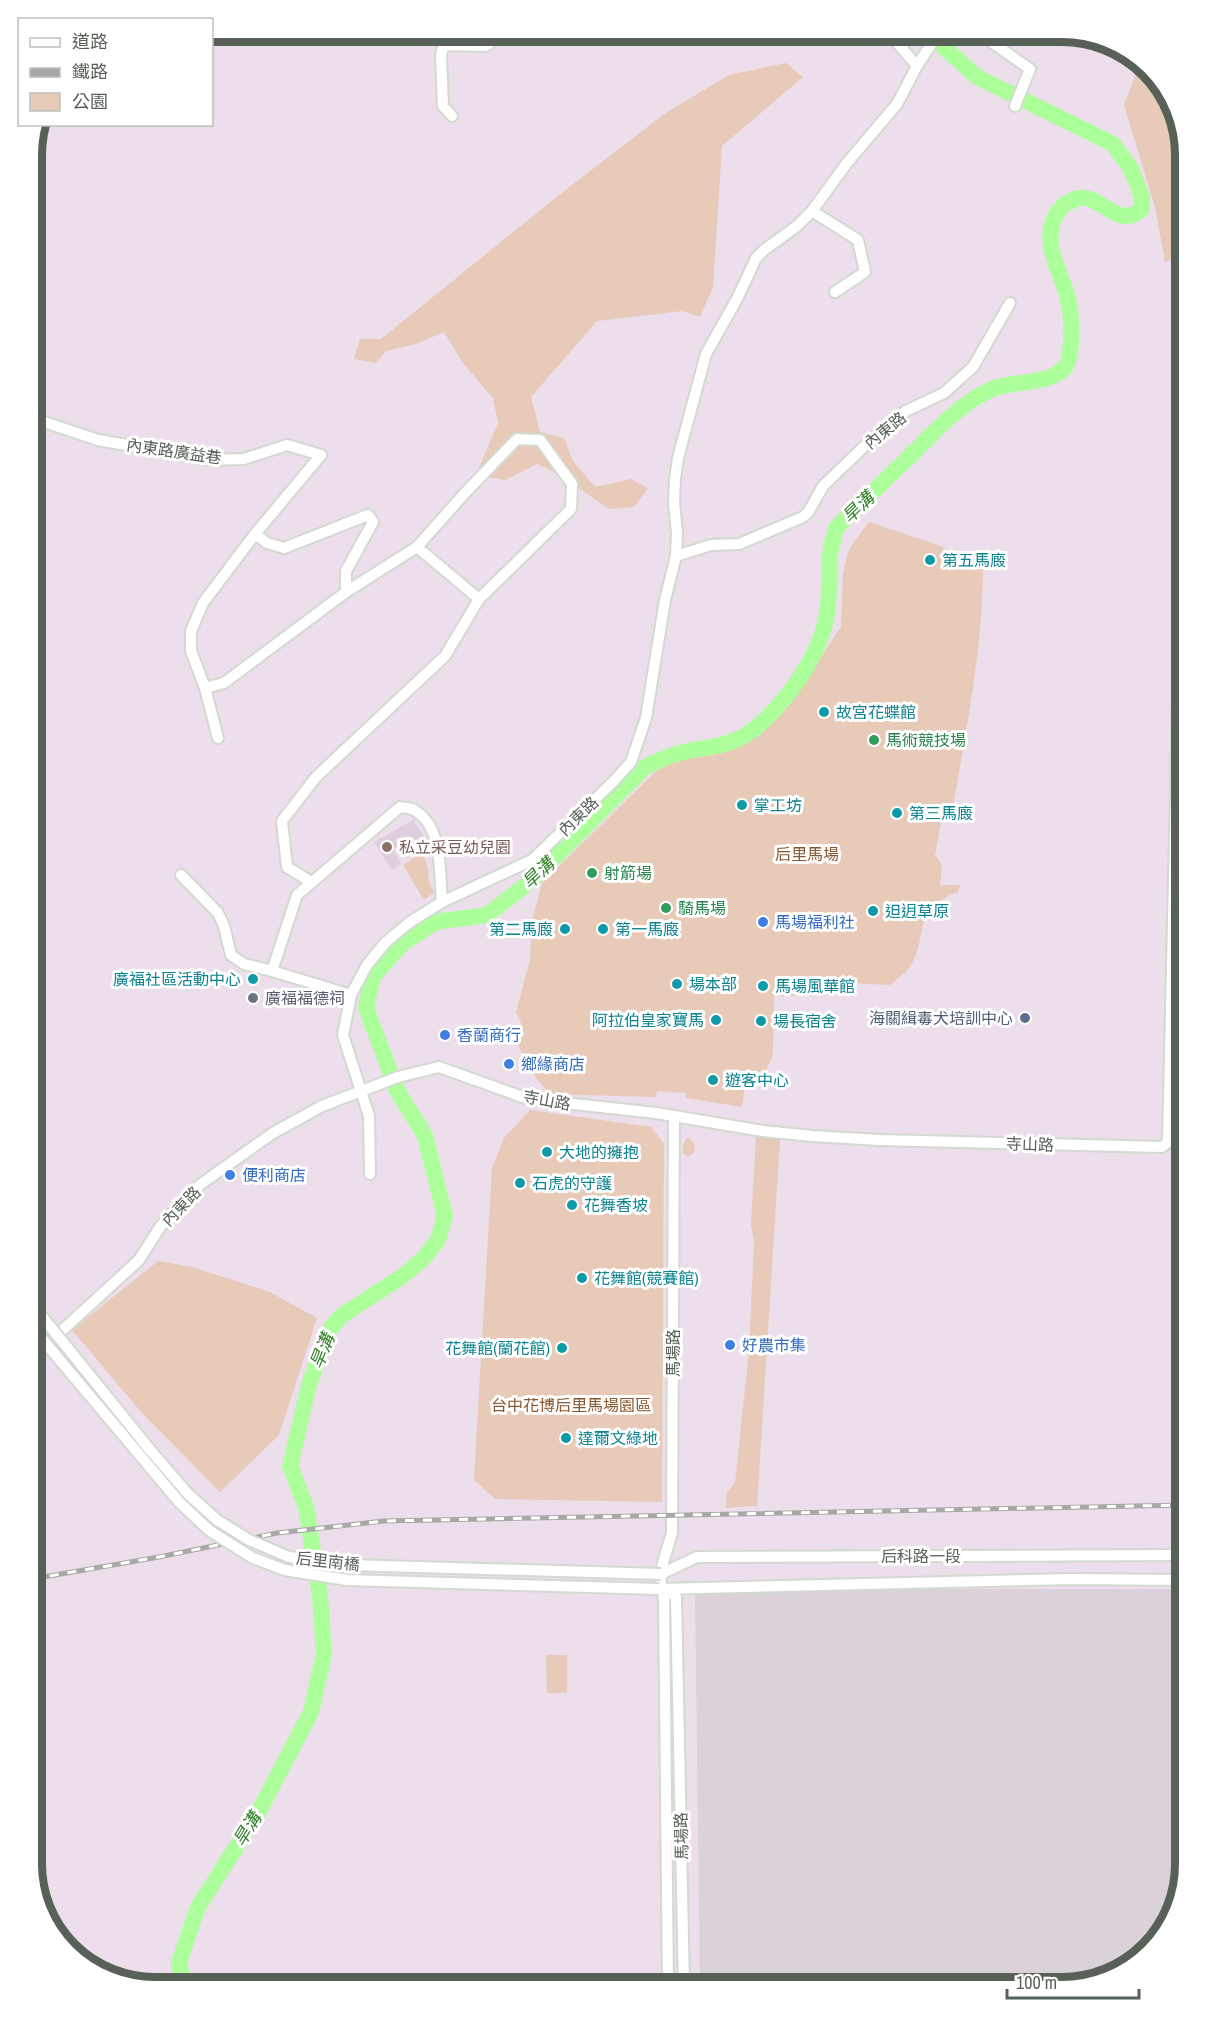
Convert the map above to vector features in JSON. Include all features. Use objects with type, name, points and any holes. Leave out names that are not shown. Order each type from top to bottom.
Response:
[{"type":"street","points":[[452,116],[443,106],[441,56],[443,48],[448,45],[485,46],[489,42]]},
{"type":"street","points":[[898,42],[919,63]]},
{"type":"street","name":"內東路","points":[[360,1092],[344,1035],[351,995],[367,965],[385,943],[410,922],[442,902],[532,860],[631,762],[646,718],[665,600],[676,556],[675,479],[678,458],[706,354],[738,297],[756,258],[797,226],[812,211],[847,163],[897,104],[933,42]]},
{"type":"street","points":[[991,42],[1030,69],[1015,105]]},
{"type":"street","points":[[812,211],[858,240],[865,272],[836,292]]},
{"type":"street","name":"內東路","points":[[676,556],[711,545],[738,543],[803,517],[823,486],[872,439],[906,411],[944,393],[973,367],[1010,303]]},
{"type":"street","name":"內東路廣益巷","points":[[42,421],[98,440],[211,460],[244,459],[287,445],[321,455],[255,534],[203,603],[191,631],[191,651],[205,688],[218,738]]},
{"type":"street","points":[[205,688],[224,683],[346,592],[417,547],[517,439],[540,440],[572,484],[571,509],[479,599],[445,657],[316,777],[282,821],[287,867],[311,882]]},
{"type":"street","points":[[255,534],[267,543],[284,548],[369,515],[373,522],[346,571],[346,592]]},
{"type":"street","points":[[417,547],[479,599]]},
{"type":"street","points":[[272,970],[297,895],[400,807],[414,810],[427,823],[436,839],[442,902]]},
{"type":"street","name":"寺山路","points":[[381,1083],[439,1067],[528,1099],[674,1116],[763,1131],[857,1139],[1162,1147],[1168,1142],[1175,833]]},
{"type":"street","points":[[181,875],[218,913],[224,926],[231,955],[244,964],[272,970],[351,995]]},
{"type":"street","name":"內東路","points":[[42,1349],[139,1260],[160,1227],[178,1205],[201,1184],[273,1133],[297,1119],[322,1106],[381,1083]]},
{"type":"street","points":[[360,1092],[365,1100],[369,1116],[370,1174]]},
{"type":"street","name":"馬場路","points":[[668,1977],[664,1599],[659,1589],[672,1533],[674,1116]]},
{"type":"street","name":"后里南橋","points":[[42,1316],[151,1451],[189,1494],[217,1520],[249,1540],[289,1557],[350,1565],[661,1574]]},
{"type":"street","name":"后里南橋","points":[[42,1339],[180,1503],[210,1531],[253,1558],[285,1570],[346,1580],[659,1589]]},
{"type":"street","name":"后科路一段","points":[[661,1574],[697,1557],[1175,1555]]},
{"type":"street","name":"后科路一段","points":[[659,1589],[1070,1579],[1175,1580]]},
{"type":"street","name":"馬場路","points":[[659,1589],[676,1596],[684,1977]]},
{"type":"shaded area","name":"私立采豆幼兒園","points":[[413,820],[429,844],[419,850],[411,837],[393,849],[401,864],[392,870],[374,842]]},
{"type":"shaded area","points":[[708,1581],[836,1581],[891,1589],[1175,1589],[1175,1864],[1171,1893],[1152,1933],[1125,1958],[1105,1968],[1076,1976],[700,1977],[695,1589],[700,1583]]},
{"type":"green space","points":[[786,63],[803,77],[722,146],[713,287],[700,317],[682,311],[597,321],[531,397],[540,432],[564,438],[573,461],[595,487],[631,479],[648,488],[634,507],[609,509],[555,472],[537,464],[505,480],[476,475],[498,423],[493,398],[463,363],[444,332],[416,344],[386,351],[376,363],[354,359],[360,339],[381,339],[554,199],[664,114],[729,75]]},
{"type":"green space","points":[[1137,71],[1156,92],[1171,126],[1175,155],[1175,259],[1165,262],[1155,207],[1124,105]]},
{"type":"green space","name":"后里馬場","points":[[869,522],[938,545],[983,567],[980,628],[968,718],[953,808],[942,815],[935,856],[941,866],[940,885],[960,885],[958,892],[944,898],[929,911],[913,962],[890,985],[813,981],[812,996],[774,996],[773,1054],[767,1069],[752,1075],[745,1085],[742,1107],[686,1098],[686,1093],[657,1091],[656,1097],[549,1094],[528,1067],[516,1040],[521,1026],[516,1012],[530,960],[532,922],[542,883],[655,772],[668,764],[689,758],[714,755],[738,747],[756,737],[792,700],[841,627],[843,573],[847,555]]},
{"type":"green space","points":[[421,853],[435,892],[424,900],[403,865]]},
{"type":"green space","name":"台中花博后里馬場園區","points":[[530,1110],[651,1127],[664,1144],[662,1502],[495,1499],[474,1480],[492,1168],[504,1138]]},
{"type":"green space","points":[[688,1137],[695,1148],[694,1153],[688,1157],[683,1151]]},
{"type":"green space","points":[[756,1137],[780,1139],[757,1506],[726,1508],[727,1492],[735,1483],[749,1351],[754,1243],[751,1224]]},
{"type":"green space","points":[[158,1261],[192,1267],[270,1292],[317,1318],[279,1435],[220,1492],[141,1412],[72,1330]]},
{"type":"green space","points":[[546,1655],[567,1655],[567,1693],[547,1693]]},
{"type":"waterway","name":"旱溝","points":[[182,1977],[179,1963],[198,1907],[258,1813],[311,1712],[324,1654],[320,1596],[306,1507],[290,1466],[309,1385],[330,1329],[341,1316],[403,1276],[423,1259],[438,1240],[445,1216],[425,1136],[397,1090],[366,1008],[373,976],[403,943],[435,922],[487,915],[532,880],[645,767],[676,754],[736,740],[764,721],[790,692],[819,642],[828,609],[830,555],[836,528],[939,427],[969,402],[1000,386],[1053,376],[1067,364],[1071,342],[1070,310],[1054,260],[1050,238],[1055,217],[1062,207],[1073,200],[1082,198],[1091,199],[1123,216],[1132,215],[1142,209],[1142,197],[1131,169],[1113,144],[977,77],[938,42]]},
{"type":"railway","points":[[42,1577],[277,1533],[384,1521],[1175,1505]]},
{"type":"place","name":"第五馬廄","points":[[930,560]]},
{"type":"place","name":"故宮花蝶館","points":[[824,712]]},
{"type":"place","name":"馬術競技場","points":[[874,740]]},
{"type":"place","name":"掌工坊","points":[[742,805]]},
{"type":"place","name":"第三馬廄","points":[[897,813]]},
{"type":"place","name":"私立采豆幼兒園","points":[[387,847]]},
{"type":"place","name":"射箭場","points":[[592,873]]},
{"type":"place","name":"騎馬場","points":[[666,908]]},
{"type":"place","name":"𨑨迌草原","points":[[873,911]]},
{"type":"place","name":"馬場福利社","points":[[763,922]]},
{"type":"place","name":"第二馬廄","points":[[565,929]]},
{"type":"place","name":"第一馬廄","points":[[603,929]]},
{"type":"place","name":"廣福社區活動中心","points":[[253,979]]},
{"type":"place","name":"場本部","points":[[677,984]]},
{"type":"place","name":"馬場風華館","points":[[763,986]]},
{"type":"place","name":"廣福福德祠","points":[[253,998]]},
{"type":"place","name":"海關緝毒犬培訓中心","points":[[1025,1018]]},
{"type":"place","name":"阿拉伯皇家寶馬","points":[[716,1020]]},
{"type":"place","name":"場長宿舍","points":[[761,1021]]},
{"type":"place","name":"香蘭商行","points":[[445,1035]]},
{"type":"place","name":"鄉緣商店","points":[[509,1064]]},
{"type":"place","name":"遊客中心","points":[[713,1080]]},
{"type":"place","name":"大地的擁抱","points":[[547,1152]]},
{"type":"place","name":"便利商店","points":[[230,1175]]},
{"type":"place","name":"石虎的守護","points":[[520,1183]]},
{"type":"place","name":"花舞香坡","points":[[572,1205]]},
{"type":"place","name":"花舞館(競賽館)","points":[[582,1278]]},
{"type":"place","name":"好農市集","points":[[730,1345]]},
{"type":"place","name":"花舞館(蘭花館)","points":[[562,1348]]},
{"type":"place","name":"達爾文綠地","points":[[566,1438]]}]
